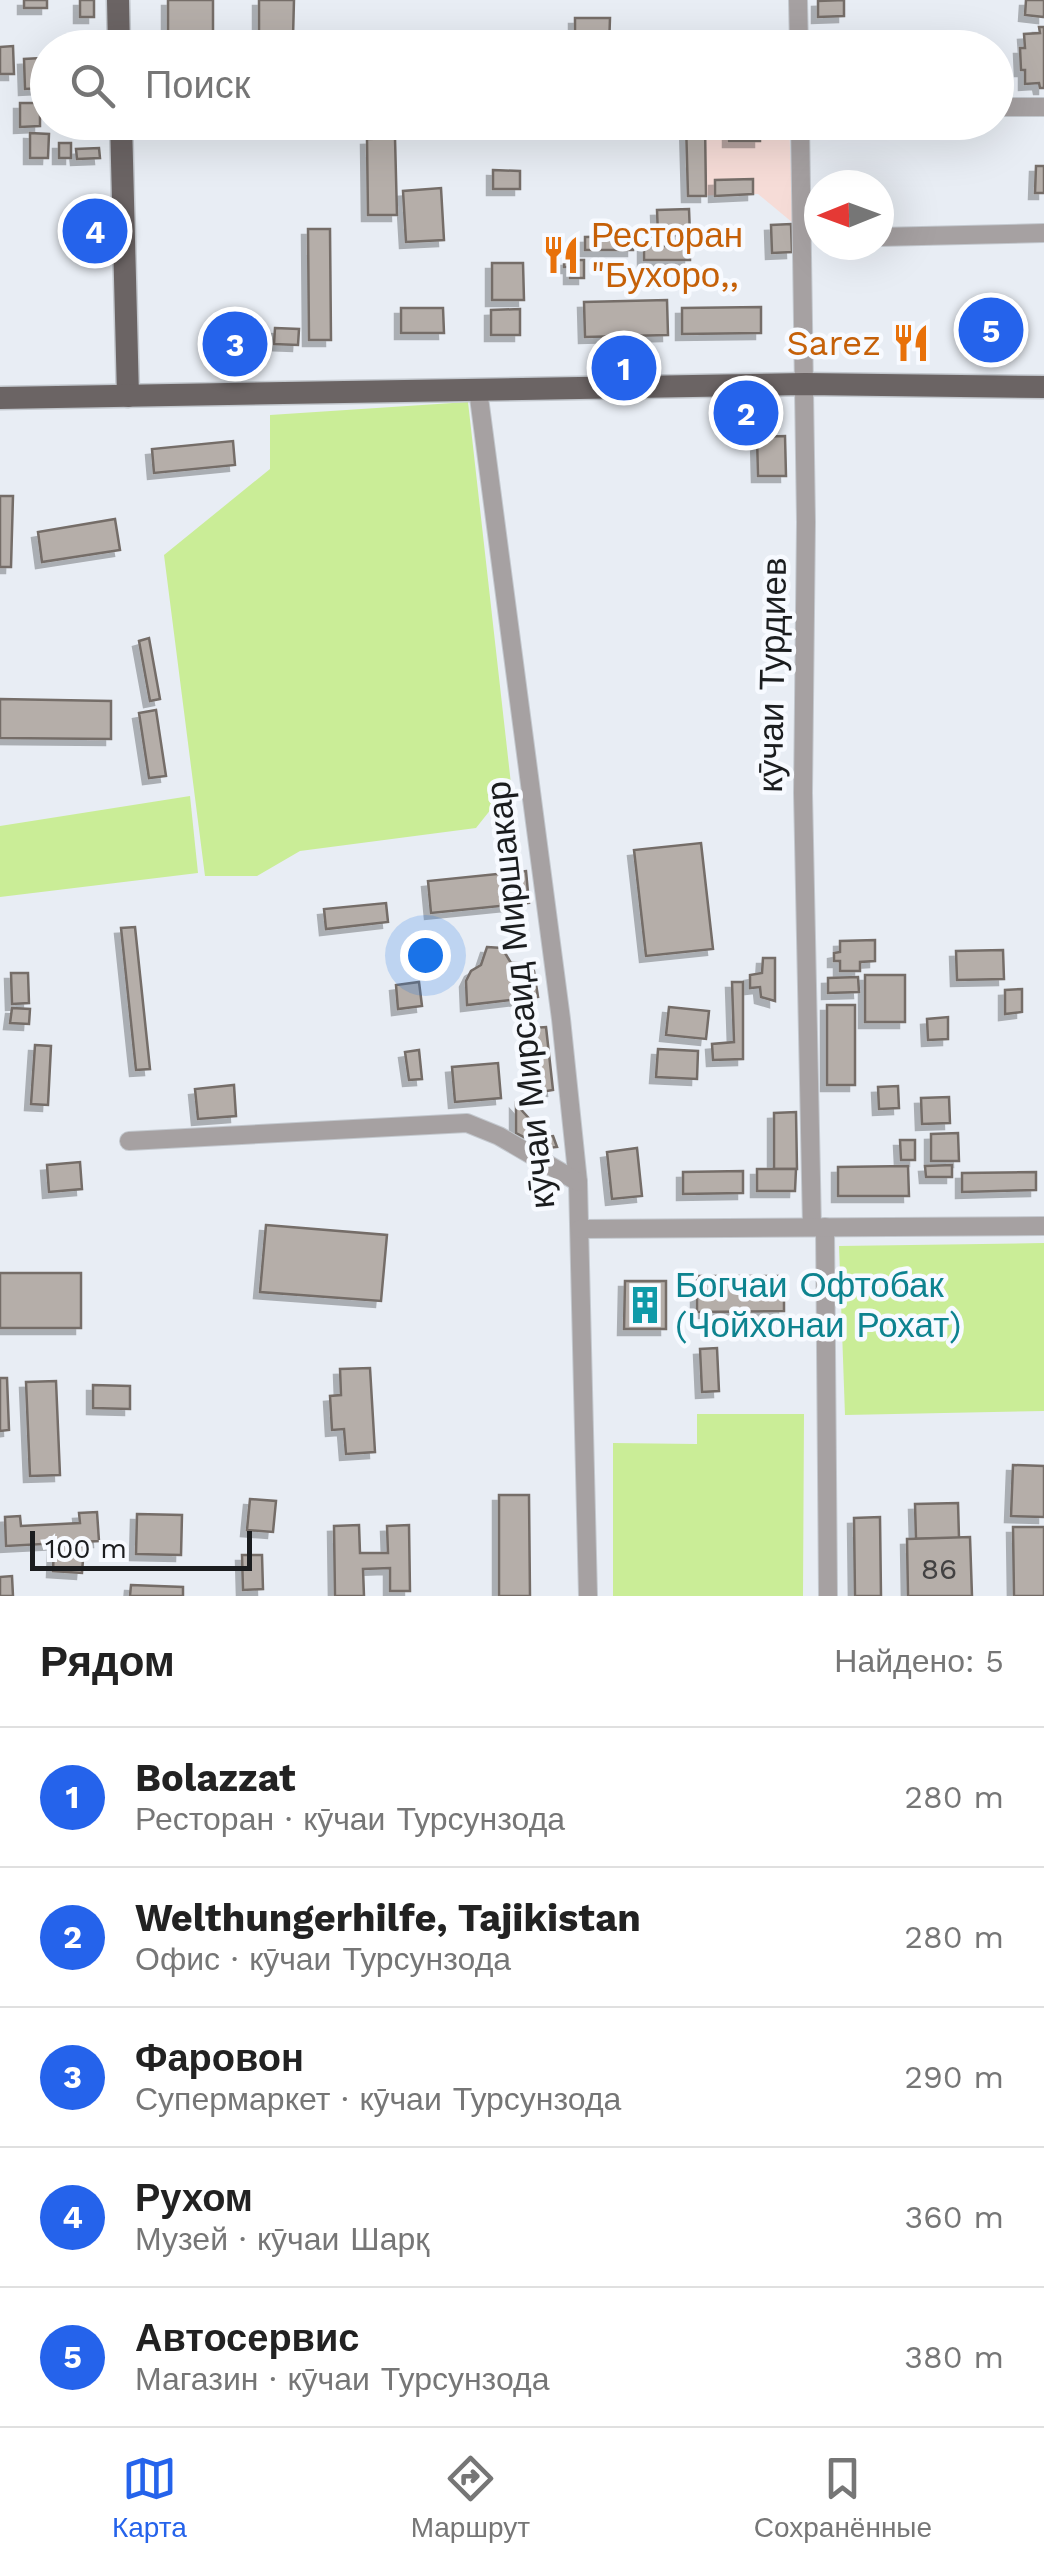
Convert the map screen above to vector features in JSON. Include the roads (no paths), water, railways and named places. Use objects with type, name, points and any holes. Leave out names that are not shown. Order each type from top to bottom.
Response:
[{"type":"main road","points":[[118,0],[119,30]]},
{"type":"main road","points":[[121,140],[128,396]]},
{"type":"main road","points":[[0,398],[805,384],[1044,386]]},
{"type":"street","points":[[798,0],[798,30]]},
{"type":"street","points":[[1014,108],[1044,107]]},
{"type":"street","name":"кӯчаи Турдиев","points":[[802,140],[805,170]]},
{"type":"street","points":[[894,237],[1044,234]]},
{"type":"street","name":"кӯчаи Турдиев","points":[[810,260],[805,384],[803,793],[828,1596]]},
{"type":"street","name":"кӯчаи Мирсаид Миршакар","points":[[478,390],[561,1019],[578,1182],[588,1596]]},
{"type":"street","points":[[129,1141],[467,1123],[499,1136],[578,1182]]},
{"type":"street","points":[[580,1230],[1044,1226]]},
{"type":"place","name":"Рухом","points":[[95,231]]},
{"type":"place","name":"Ресторан \"Бухоро,,","points":[[561,255]]},
{"type":"place","name":"Автосервис","points":[[991,330]]},
{"type":"place","name":"Sarez","points":[[911,343]]},
{"type":"place","name":"Фаровон","points":[[235,344]]},
{"type":"place","name":"Bolazzat","points":[[624,368]]},
{"type":"place","name":"Welthungerhilfe, Tajikistan","points":[[746,413]]},
{"type":"place","name":"Богчаи Офтобак (Чойхонаи Рохат)","points":[[645,1305]]}]
